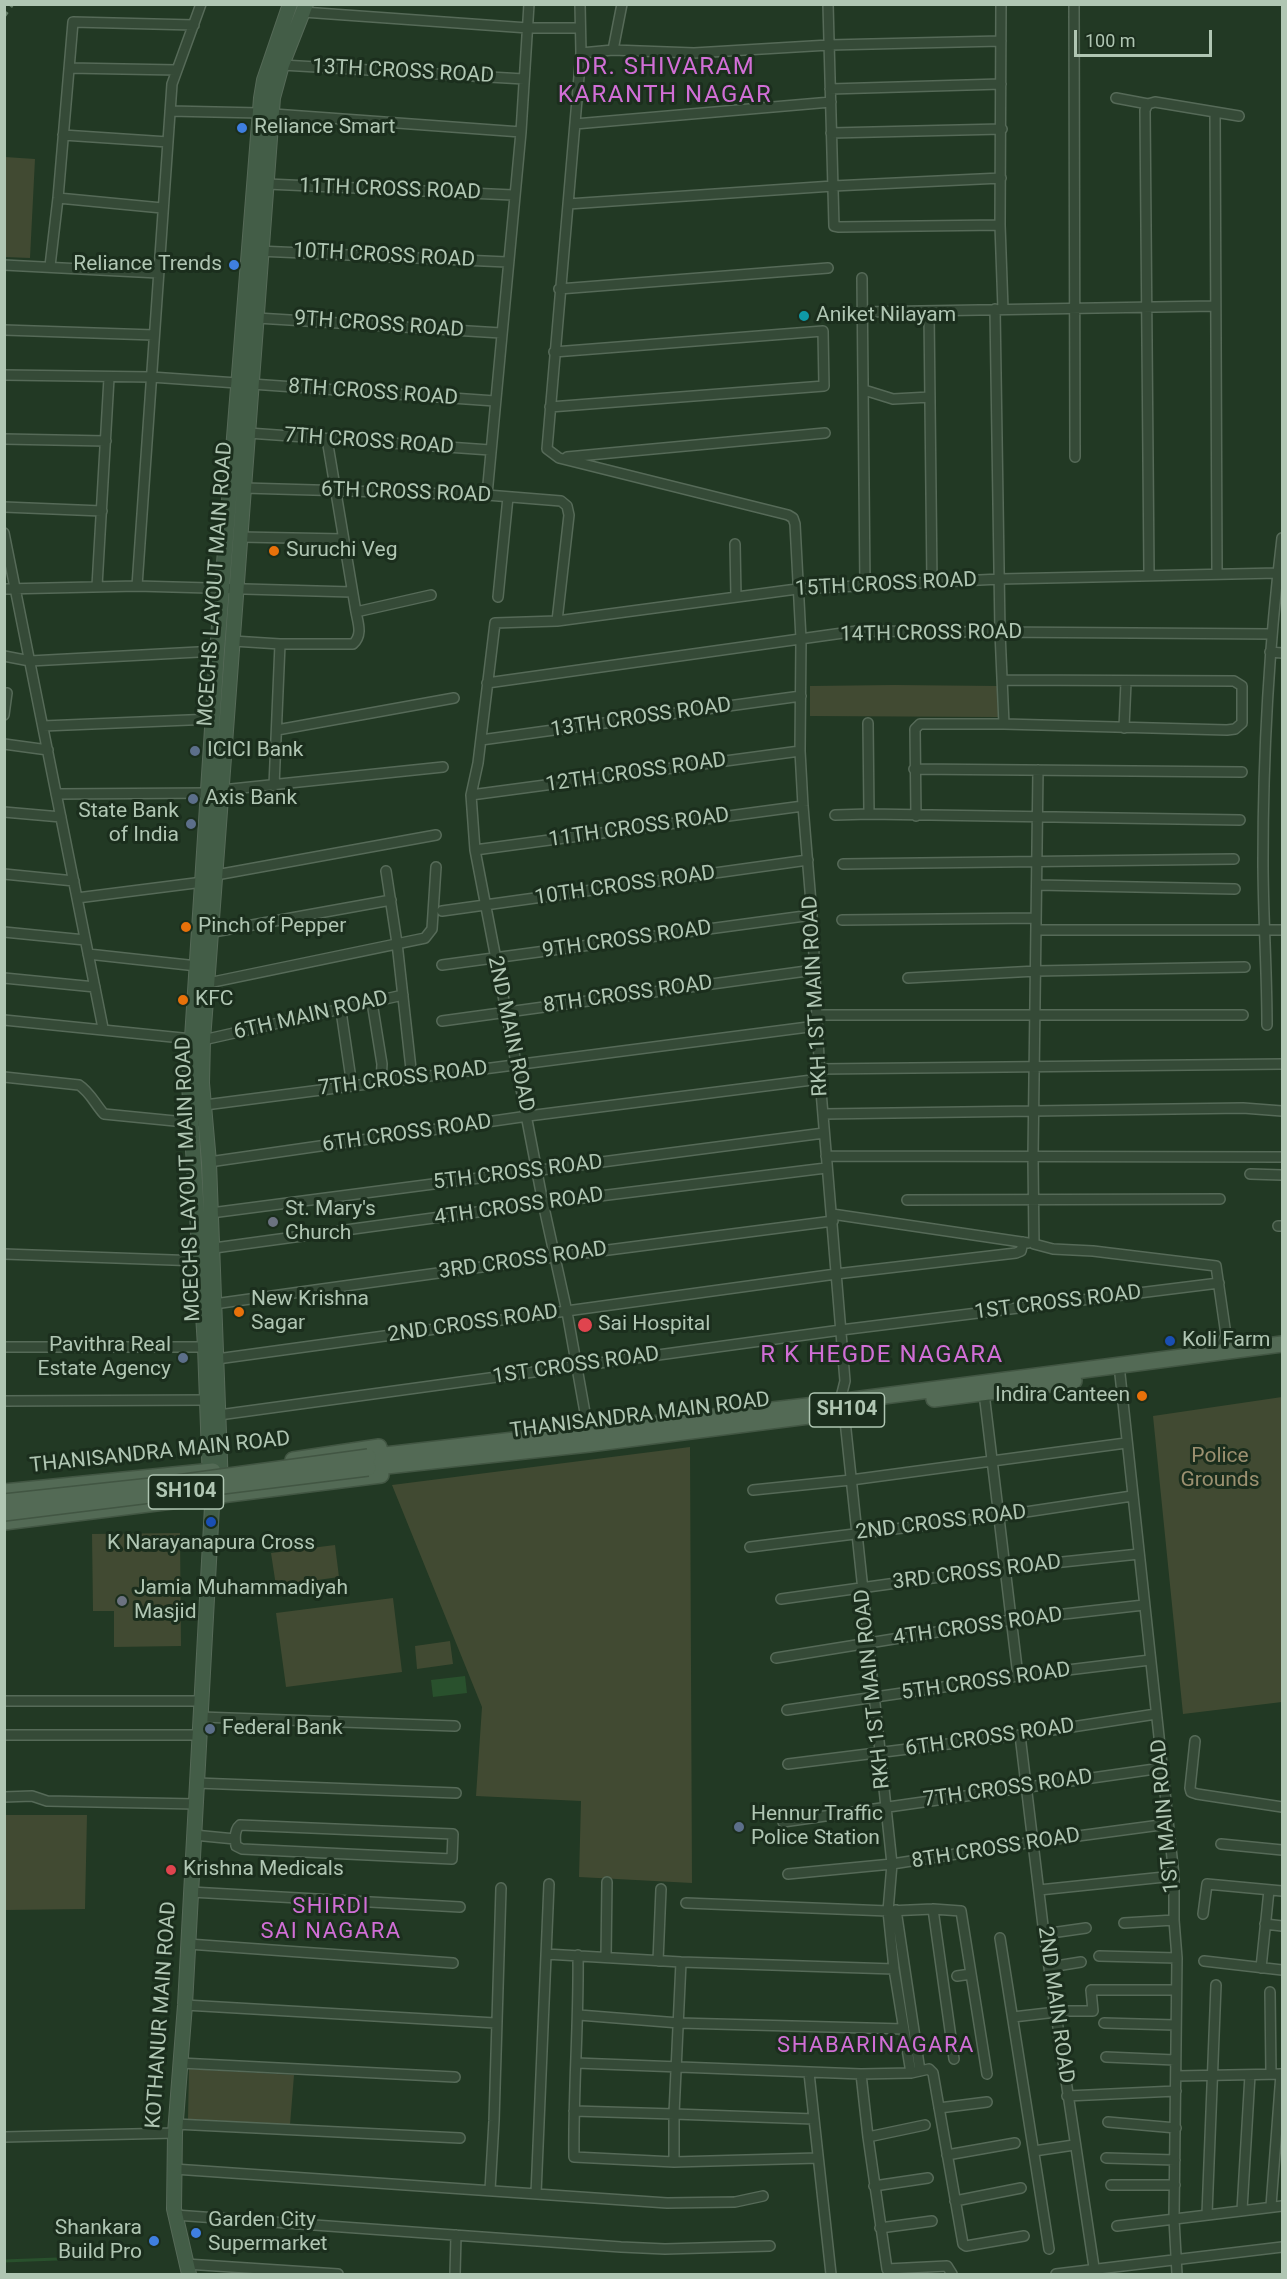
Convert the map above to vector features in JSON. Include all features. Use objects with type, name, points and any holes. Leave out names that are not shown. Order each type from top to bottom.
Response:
[{"type":"main road","name":"MCECHS LAYOUT MAIN ROAD","points":[[214,1500],[205,1347],[200,1123],[205,1106],[198,1040],[197,966],[206,933],[216,875],[213,719],[217,651],[241,537],[248,433],[245,384],[257,318],[254,251],[267,184],[264,80],[290,4]]},
{"type":"main road","name":"MCECHS LAYOUT MAIN ROAD","points":[[213,1467],[219,1415],[214,1304],[204,1253],[210,1214],[209,1162],[189,1084],[208,982],[203,882],[233,641],[229,587],[266,113],[304,8]]},
{"type":"main road","name":"THANISANDRA MAIN ROAD","points":[[841,1406],[984,1393],[1219,1352],[1282,1344]]},
{"type":"main road","name":"THANISANDRA MAIN ROAD","points":[[403,1458],[589,1438],[1119,1370],[1282,1354]]},
{"type":"main road","name":"THANISANDRA MAIN ROAD","points":[[4,1492],[189,1474],[213,1467],[395,1445],[403,1458]]},
{"type":"main road","name":"THANISANDRA MAIN ROAD","points":[[4,1522],[214,1500],[397,1473],[403,1458]]},
{"type":"main road","name":"SH104","points":[[4,1502],[403,1458]]},
{"type":"main road","name":"SH104","points":[[4,1514],[403,1458]]},
{"type":"main road","name":"KOTHANUR MAIN ROAD","points":[[188,2269],[175,2215],[175,2128],[185,2005],[214,1500]]},
{"type":"street","points":[[137,586],[172,84],[201,4]]},
{"type":"street","points":[[487,495],[513,195],[521,132],[529,4]]},
{"type":"street","points":[[580,4],[581,53],[547,449],[558,458],[825,433]]},
{"type":"street","points":[[613,50],[622,4]]},
{"type":"street","points":[[828,4],[834,226],[1000,225]]},
{"type":"street","points":[[1001,4],[1000,632],[1004,724]]},
{"type":"street","points":[[1074,4],[1075,457]]},
{"type":"street","points":[[304,8],[528,28],[579,28]]},
{"type":"street","points":[[50,267],[72,22],[194,25]]},
{"type":"street","points":[[581,53],[613,50],[694,53],[829,45],[1001,41]]},
{"type":"street","name":"13TH CROSS ROAD","points":[[282,64],[524,79]]},
{"type":"street","points":[[69,68],[177,70]]},
{"type":"street","points":[[830,89],[1001,84]]},
{"type":"street","points":[[1116,98],[1239,116]]},
{"type":"street","points":[[575,124],[831,102]]},
{"type":"street","points":[[1148,104],[1145,110],[1149,574]]},
{"type":"street","points":[[170,111],[266,113],[521,132]]},
{"type":"street","points":[[1215,112],[1214,306],[1217,573]]},
{"type":"street","points":[[831,132],[1002,129]]},
{"type":"street","points":[[63,135],[168,142]]},
{"type":"street","points":[[568,204],[833,186],[1001,178]]},
{"type":"street","name":"11TH CROSS ROAD","points":[[267,184],[513,195]]},
{"type":"street","points":[[58,198],[162,208]]},
{"type":"street","name":"10TH CROSS ROAD","points":[[254,251],[507,262]]},
{"type":"street","points":[[4,265],[158,273]]},
{"type":"street","points":[[559,289],[828,268]]},
{"type":"street","points":[[862,278],[865,586]]},
{"type":"street","points":[[862,312],[1214,306]]},
{"type":"street","points":[[929,312],[932,583]]},
{"type":"street","name":"9TH CROSS ROAD","points":[[257,318],[501,333]]},
{"type":"street","points":[[4,330],[154,335]]},
{"type":"street","points":[[550,407],[824,386],[823,331],[554,352]]},
{"type":"street","name":"8TH CROSS ROAD","points":[[4,375],[151,377],[495,401]]},
{"type":"street","points":[[97,586],[109,378]]},
{"type":"street","points":[[864,390],[893,399],[930,398]]},
{"type":"street","name":"7TH CROSS ROAD","points":[[248,433],[490,450]]},
{"type":"street","points":[[4,439],[106,441]]},
{"type":"street","points":[[233,641],[280,644],[353,644],[358,640],[360,633],[327,439]]},
{"type":"street","name":"RKH 1ST MAIN ROAD","points":[[558,458],[788,515],[793,518],[795,524],[801,639],[800,751],[826,1168],[842,1330],[845,1381],[841,1406],[863,1587],[892,1864],[894,1969],[904,2029],[916,2072]]},
{"type":"street","name":"6TH CROSS ROAD","points":[[244,488],[487,495],[561,501],[567,506],[569,515],[557,621]]},
{"type":"street","points":[[498,597],[508,497]]},
{"type":"street","points":[[4,507],[102,511]]},
{"type":"street","points":[[241,537],[343,538]]},
{"type":"street","points":[[1268,1025],[1263,860],[1271,634],[1282,538]]},
{"type":"street","points":[[5,540],[103,1028]]},
{"type":"street","points":[[735,544],[736,597]]},
{"type":"street","name":"15TH CROSS ROAD","points":[[495,623],[557,621],[797,589],[1149,574],[1278,573]]},
{"type":"street","points":[[4,589],[137,586],[352,592]]},
{"type":"street","points":[[356,612],[431,595]]},
{"type":"street","name":"2ND MAIN ROAD","points":[[495,623],[481,740],[471,795],[475,850],[494,958],[567,1312],[589,1438]]},
{"type":"street","name":"14TH CROSS ROAD","points":[[487,683],[857,631],[1271,634]]},
{"type":"street","points":[[274,786],[280,644]]},
{"type":"street","points":[[4,656],[30,661],[217,651]]},
{"type":"street","points":[[1270,652],[1282,653]]},
{"type":"street","points":[[916,816],[915,729],[920,724],[1227,730],[1235,729],[1242,723],[1242,686],[1234,681],[1003,680]]},
{"type":"street","points":[[1124,728],[1126,682]]},
{"type":"street","points":[[4,715],[7,693]]},
{"type":"street","name":"13TH CROSS ROAD","points":[[481,740],[801,696]]},
{"type":"street","points":[[278,730],[454,698]]},
{"type":"street","points":[[43,726],[213,719]]},
{"type":"street","points":[[868,723],[869,814]]},
{"type":"street","points":[[4,744],[48,750]]},
{"type":"street","name":"12TH CROSS ROAD","points":[[471,795],[800,751]]},
{"type":"street","points":[[56,794],[215,791],[443,767]]},
{"type":"street","points":[[914,769],[1242,772]]},
{"type":"street","points":[[1034,1244],[1038,770]]},
{"type":"street","points":[[476,773],[484,793]]},
{"type":"street","name":"11TH CROSS ROAD","points":[[475,850],[803,806]]},
{"type":"street","points":[[4,812],[61,817]]},
{"type":"street","points":[[834,815],[1240,820]]},
{"type":"street","points":[[216,875],[436,835]]},
{"type":"street","points":[[843,864],[1234,859]]},
{"type":"street","name":"10TH CROSS ROAD","points":[[442,911],[808,860]]},
{"type":"street","points":[[208,982],[425,938],[432,929],[436,867]]},
{"type":"street","name":"6TH MAIN ROAD","points":[[4,1020],[103,1028],[198,1040],[341,1011],[403,995],[386,871]]},
{"type":"street","points":[[4,874],[74,881]]},
{"type":"street","points":[[77,898],[203,882]]},
{"type":"street","points":[[1037,885],[1235,889]]},
{"type":"street","points":[[206,933],[391,900]]},
{"type":"street","name":"9TH CROSS ROAD","points":[[442,965],[812,915]]},
{"type":"street","points":[[842,920],[1036,918]]},
{"type":"street","points":[[1036,930],[1282,930]]},
{"type":"street","points":[[4,932],[85,940]]},
{"type":"street","points":[[88,954],[197,966]]},
{"type":"street","points":[[908,978],[1036,971],[1245,967]]},
{"type":"street","name":"8TH CROSS ROAD","points":[[442,1021],[814,970]]},
{"type":"street","points":[[4,978],[95,987]]},
{"type":"street","points":[[403,995],[412,1078]]},
{"type":"street","points":[[372,1002],[382,1064],[381,1082]]},
{"type":"street","points":[[341,1011],[352,1086]]},
{"type":"street","points":[[816,1014],[1243,1015]]},
{"type":"street","name":"7TH CROSS ROAD","points":[[205,1106],[816,1026]]},
{"type":"street","name":"6TH CROSS ROAD","points":[[209,1162],[820,1074],[1035,1066],[1282,1064]]},
{"type":"street","points":[[4,1077],[79,1085],[87,1089],[95,1105],[104,1114],[200,1123]]},
{"type":"street","points":[[823,1114],[1243,1108],[1282,1111]]},
{"type":"street","name":"5TH CROSS ROAD","points":[[210,1214],[824,1133]]},
{"type":"street","points":[[826,1156],[1282,1157]]},
{"type":"street","name":"4TH CROSS ROAD","points":[[4,1254],[204,1253],[543,1203],[826,1168]]},
{"type":"street","points":[[1250,1174],[1282,1175]]},
{"type":"street","points":[[907,1200],[1220,1199]]},
{"type":"street","name":"3RD CROSS ROAD","points":[[214,1304],[832,1218],[1023,1242],[1053,1249],[1093,1251],[1216,1266],[1219,1283]]},
{"type":"street","name":"2ND CROSS ROAD","points":[[217,1359],[836,1274],[1016,1253],[1021,1251],[1023,1242]]},
{"type":"street","points":[[1219,1283],[1226,1335],[1219,1352]]},
{"type":"street","name":"1ST CROSS ROAD","points":[[219,1415],[842,1330],[1219,1283]]},
{"type":"street","points":[[4,1347],[205,1347]]},
{"type":"street","name":"1ST MAIN ROAD","points":[[1119,1370],[1174,1876],[1177,1958],[1174,2219],[1177,2274]]},
{"type":"street","points":[[984,1393],[1018,1676]]},
{"type":"street","points":[[4,1401],[207,1400]]},
{"type":"street","points":[[753,1490],[851,1480],[1126,1443]]},
{"type":"street","name":"2ND CROSS ROAD","points":[[750,1547],[999,1516],[1132,1496]]},
{"type":"street","name":"3RD CROSS ROAD","points":[[781,1599],[1005,1568],[1139,1554]]},
{"type":"street","name":"4TH CROSS ROAD","points":[[776,1658],[1011,1620],[1144,1605]]},
{"type":"street","name":"5TH CROSS ROAD","points":[[787,1710],[1018,1676],[1150,1660]]},
{"type":"street","points":[[4,1701],[201,1701]]},
{"type":"street","name":"6TH CROSS ROAD","points":[[788,1764],[1020,1735],[1156,1714]]},
{"type":"street","points":[[201,1717],[454,1726]]},
{"type":"street","points":[[4,1735],[200,1734]]},
{"type":"street","name":"2ND MAIN ROAD","points":[[1020,1735],[1028,1786],[1044,1934],[1057,2012],[1074,2145],[1095,2272]]},
{"type":"street","points":[[1195,1741],[1191,1792],[1282,1807]]},
{"type":"street","name":"7TH CROSS ROAD","points":[[783,1822],[1162,1768]]},
{"type":"street","points":[[197,1783],[456,1793]]},
{"type":"street","points":[[4,1797],[32,1796],[47,1801],[196,1804]]},
{"type":"street","name":"8TH CROSS ROAD","points":[[788,1874],[892,1864],[1168,1824]]},
{"type":"street","points":[[243,1825],[453,1834],[452,1859],[242,1850],[238,1849],[235,1839],[237,1827],[243,1825]]},
{"type":"street","points":[[194,1835],[235,1839]]},
{"type":"street","points":[[1221,1844],[1282,1850]]},
{"type":"street","points":[[1039,1890],[1174,1876]]},
{"type":"street","points":[[606,1957],[607,1882]]},
{"type":"street","points":[[536,2194],[549,1884]]},
{"type":"street","points":[[1203,1914],[1207,1884],[1282,1891]]},
{"type":"street","points":[[490,2190],[501,1888]]},
{"type":"street","points":[[658,1961],[661,1889]]},
{"type":"street","points":[[1261,1968],[1269,1890]]},
{"type":"street","points":[[191,1892],[460,1907]]},
{"type":"street","points":[[686,1903],[892,1911],[933,1909],[961,1911],[987,2074]]},
{"type":"street","points":[[933,1909],[954,2059]]},
{"type":"street","points":[[892,1911],[916,2072]]},
{"type":"street","points":[[1124,1923],[1174,1920]]},
{"type":"street","points":[[1265,1924],[1282,1926]]},
{"type":"street","points":[[1044,1934],[1086,1928]]},
{"type":"street","points":[[1000,1938],[1049,2249]]},
{"type":"street","points":[[188,1944],[453,1963]]},
{"type":"street","points":[[546,1954],[681,1962],[894,1969]]},
{"type":"street","points":[[578,1955],[579,2015],[574,2157],[674,2163],[818,2158]]},
{"type":"street","points":[[1099,1956],[1177,1958]]},
{"type":"street","points":[[1204,1961],[1282,1970]]},
{"type":"street","points":[[674,2163],[681,1962]]},
{"type":"street","points":[[1050,1967],[1081,1962]]},
{"type":"street","points":[[957,1976],[971,1974]]},
{"type":"street","points":[[1207,2214],[1216,1985]]},
{"type":"street","points":[[1013,2017],[1093,2011],[1091,1990],[1175,1990]]},
{"type":"street","points":[[1270,1992],[1278,2074],[1271,2206]]},
{"type":"street","points":[[185,2005],[495,2023]]},
{"type":"street","points":[[579,2015],[679,2023],[904,2029]]},
{"type":"street","points":[[1104,2023],[1176,2025]]},
{"type":"street","points":[[1106,2057],[1175,2060]]},
{"type":"street","points":[[180,2063],[455,2077]]},
{"type":"street","points":[[576,2063],[809,2073],[861,2074],[932,2070],[963,2244],[966,2246],[1024,2236]]},
{"type":"street","points":[[809,2073],[831,2274]]},
{"type":"street","points":[[861,2074],[867,2137],[887,2270],[911,2271],[947,2266],[952,2274]]},
{"type":"street","points":[[1176,2076],[1278,2074]]},
{"type":"street","points":[[1242,2210],[1250,2075]]},
{"type":"street","points":[[1067,2096],[1176,2091]]},
{"type":"street","points":[[939,2108],[987,2102]]},
{"type":"street","points":[[574,2111],[814,2119]]},
{"type":"street","points":[[1108,2122],[1176,2128]]},
{"type":"street","points":[[867,2137],[925,2125]]},
{"type":"street","points":[[4,2137],[175,2128],[460,2138]]},
{"type":"street","points":[[947,2155],[1015,2144]]},
{"type":"street","points":[[1034,2151],[1074,2145]]},
{"type":"street","points":[[1106,2158],[1175,2160]]},
{"type":"street","points":[[174,2169],[667,2202],[735,2202],[763,2196]]},
{"type":"street","points":[[874,2186],[928,2178]]},
{"type":"street","points":[[1111,2185],[1175,2185]]},
{"type":"street","points":[[955,2201],[1021,2188]]},
{"type":"street","points":[[1116,2226],[1282,2206]]},
{"type":"street","points":[[175,2215],[665,2249],[770,2246]]},
{"type":"street","points":[[880,2228],[932,2221]]},
{"type":"street","points":[[455,2274],[456,2235]]},
{"type":"street","points":[[1056,2274],[1095,2272],[1176,2259],[1282,2247]]},
{"type":"street","points":[[188,2269],[338,2274]]},
{"type":"green space","points":[[5,157],[35,159],[30,258],[5,257]]},
{"type":"green space","points":[[810,686],[999,686],[1000,717],[810,716]]},
{"type":"green space","name":"Police Grounds","points":[[1282,1397],[1282,1702],[1183,1714],[1153,1416]]},
{"type":"green space","points":[[690,1447],[692,1883],[579,1877],[581,1801],[476,1796],[482,1707],[392,1485]]},
{"type":"green space","points":[[180,1533],[181,1646],[114,1647],[114,1611],[93,1611],[92,1534]]},
{"type":"green space","points":[[335,1545],[339,1577],[276,1586],[271,1553]]},
{"type":"green space","points":[[393,1598],[402,1672],[286,1687],[276,1613]]},
{"type":"green space","points":[[450,1641],[453,1664],[417,1669],[415,1646]]},
{"type":"green space","points":[[5,1815],[87,1815],[85,1909],[5,1910]]},
{"type":"green space","points":[[189,2069],[294,2075],[290,2125],[188,2119]]},
{"type":"shaded area","points":[[465,1676],[467,1693],[433,1697],[431,1680]]},
{"type":"waterway","points":[[4,2261],[57,2259]]},
{"type":"railway","points":[[4,17],[13,4]]},
{"type":"place","name":"Reliance Smart","points":[[242,128]]},
{"type":"place","name":"Reliance Trends","points":[[234,265]]},
{"type":"place","name":"Aniket Nilayam","points":[[804,316]]},
{"type":"place","name":"Suruchi Veg","points":[[274,551]]},
{"type":"place","name":"ICICI Bank","points":[[195,751]]},
{"type":"place","name":"Axis Bank","points":[[193,799]]},
{"type":"place","name":"State Bank of India","points":[[191,824]]},
{"type":"place","name":"Pinch of Pepper","points":[[186,927]]},
{"type":"place","name":"KFC","points":[[183,1000]]},
{"type":"place","name":"St. Mary's Church","points":[[273,1222]]},
{"type":"place","name":"New Krishna Sagar","points":[[239,1312]]},
{"type":"place","name":"Sai Hospital","points":[[585,1325]]},
{"type":"place","name":"Koli Farm","points":[[1170,1341]]},
{"type":"place","name":"Pavithra Real Estate Agency","points":[[183,1358]]},
{"type":"place","name":"Indira Canteen","points":[[1142,1396]]},
{"type":"place","name":"K Narayanapura Cross","points":[[211,1522]]},
{"type":"place","name":"Jamia Muhammadiyah Masjid","points":[[122,1601]]},
{"type":"place","name":"Federal Bank","points":[[210,1729]]},
{"type":"place","name":"Hennur Traffic Police Station","points":[[739,1827]]},
{"type":"place","name":"Krishna Medicals","points":[[171,1870]]},
{"type":"place","name":"Garden City Supermarket","points":[[196,2233]]},
{"type":"place","name":"Shankara Build Pro","points":[[154,2241]]},
{"type":"district","name":"DR. SHIVARAM KARANTH NAGAR","points":[[665,82]]},
{"type":"district","name":"R K HEGDE NAGARA","points":[[882,1356]]},
{"type":"district","name":"SHIRDI SAI NAGARA","points":[[331,1920]]},
{"type":"district","name":"SHABARINAGARA","points":[[876,2046]]}]
